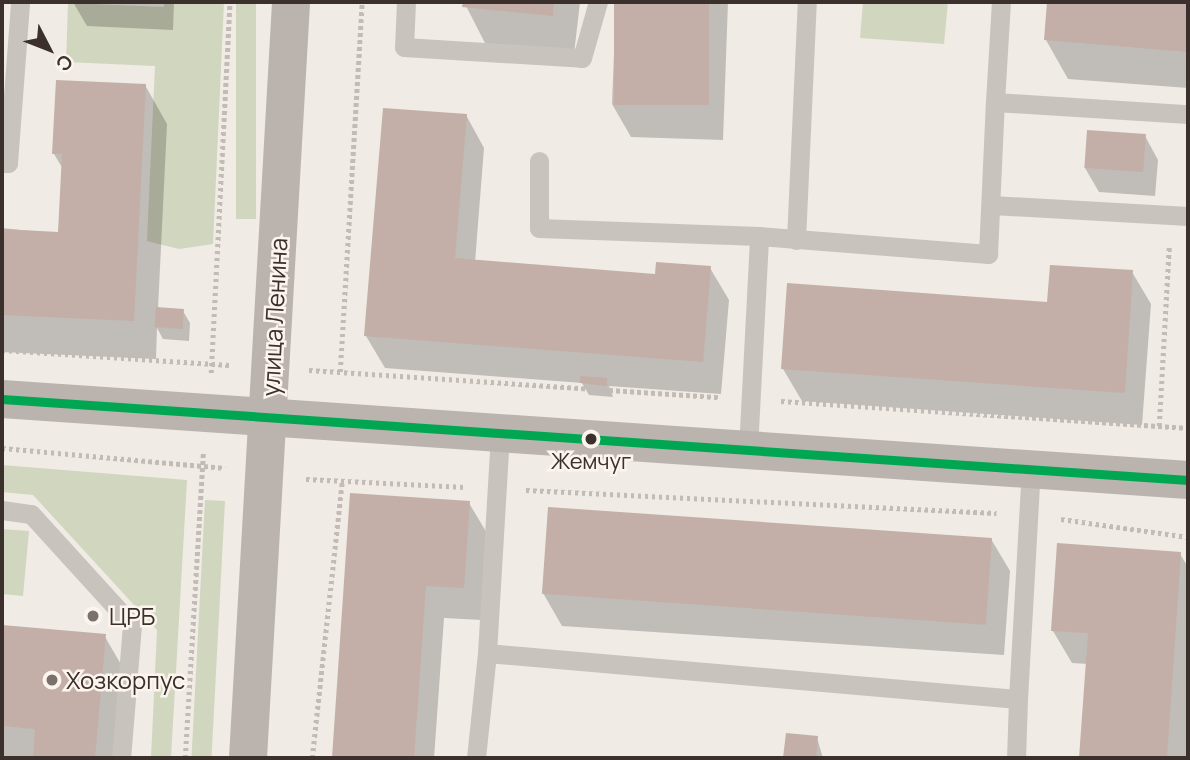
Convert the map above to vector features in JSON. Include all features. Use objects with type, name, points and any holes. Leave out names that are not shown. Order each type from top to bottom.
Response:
[{"type":"main road","name":"улица Ленина","points":[[248,758],[291,2]]},
{"type":"main road","points":[[2,400],[1188,481]]},
{"type":"lane","points":[[2,163],[8,163],[20,2]]},
{"type":"lane","points":[[405,2],[404,47],[582,58],[598,2]]},
{"type":"lane","points":[[796,240],[807,2]]},
{"type":"lane","points":[[539,161],[539,228],[759,236],[988,254],[1001,2]]},
{"type":"lane","points":[[995,102],[1188,114]]},
{"type":"lane","points":[[992,205],[1188,216]]},
{"type":"lane","points":[[748,449],[748,399],[759,236]]},
{"type":"lane","points":[[476,758],[487,653],[500,434]]},
{"type":"lane","points":[[1016,758],[1031,470]]},
{"type":"lane","points":[[2,510],[31,514],[132,625],[121,758]]},
{"type":"lane","points":[[487,653],[1018,699]]},
{"type":"path","points":[[185,758],[202,463],[212,364],[230,2]]},
{"type":"path","points":[[340,372],[362,2]]},
{"type":"path","points":[[1156,243],[1170,244],[1159,426]]},
{"type":"path","points":[[2,350],[1188,428]]},
{"type":"path","points":[[2,448],[202,463],[265,478],[1028,515],[1188,537]]},
{"type":"path","points":[[312,758],[342,481]]},
{"type":"green space","points":[[164,2],[224,2],[213,244],[179,249],[147,241],[155,66],[66,62],[68,3],[164,7]]},
{"type":"green space","points":[[236,2],[256,2],[256,219],[236,219]]},
{"type":"green space","points":[[863,2],[948,2],[944,44],[860,38]]},
{"type":"green space","points":[[2,465],[187,480],[171,758],[151,758],[157,630],[33,495],[2,492]]},
{"type":"green space","points":[[205,500],[225,501],[212,758],[191,758]]},
{"type":"green space","points":[[2,529],[29,531],[23,596],[2,594]]},
{"type":"building","points":[[463,2],[554,2],[553,16],[462,7]]},
{"type":"building","points":[[614,2],[709,2],[709,105],[614,105]]},
{"type":"building","points":[[1047,2],[1188,2],[1188,52],[1044,40]]},
{"type":"building","points":[[56,80],[146,84],[134,321],[2,315],[2,229],[58,232],[62,154],[52,154]]},
{"type":"building","points":[[383,108],[467,114],[455,258],[655,274],[656,262],[711,266],[703,362],[364,336]]},
{"type":"building","points":[[1087,130],[1146,134],[1143,172],[1084,168]]},
{"type":"building","points":[[1050,265],[1133,270],[1125,393],[781,369],[787,283],[1047,302]]},
{"type":"building","points":[[156,307],[184,309],[183,329],[155,327]]},
{"type":"building","points":[[580,376],[607,378],[607,386],[580,383]]},
{"type":"building","points":[[350,493],[470,501],[464,588],[426,586],[414,758],[332,758]]},
{"type":"building","points":[[548,507],[992,538],[986,625],[542,594]]},
{"type":"building","points":[[1057,543],[1181,552],[1167,758],[1079,758],[1088,633],[1051,631]]},
{"type":"building","name":"Хозкорпус","points":[[2,625],[106,634],[95,758],[33,758],[35,729],[2,726]]},
{"type":"building","points":[[786,733],[818,736],[816,758],[783,758]]},
{"type":"transit line","points":[[2,399],[1188,480]]},
{"type":"place","name":"Жемчуг","points":[[591,439]]},
{"type":"place","name":"ЦРБ","points":[[93,616]]},
{"type":"place","name":"Хозкорпус","points":[[52,680]]}]
